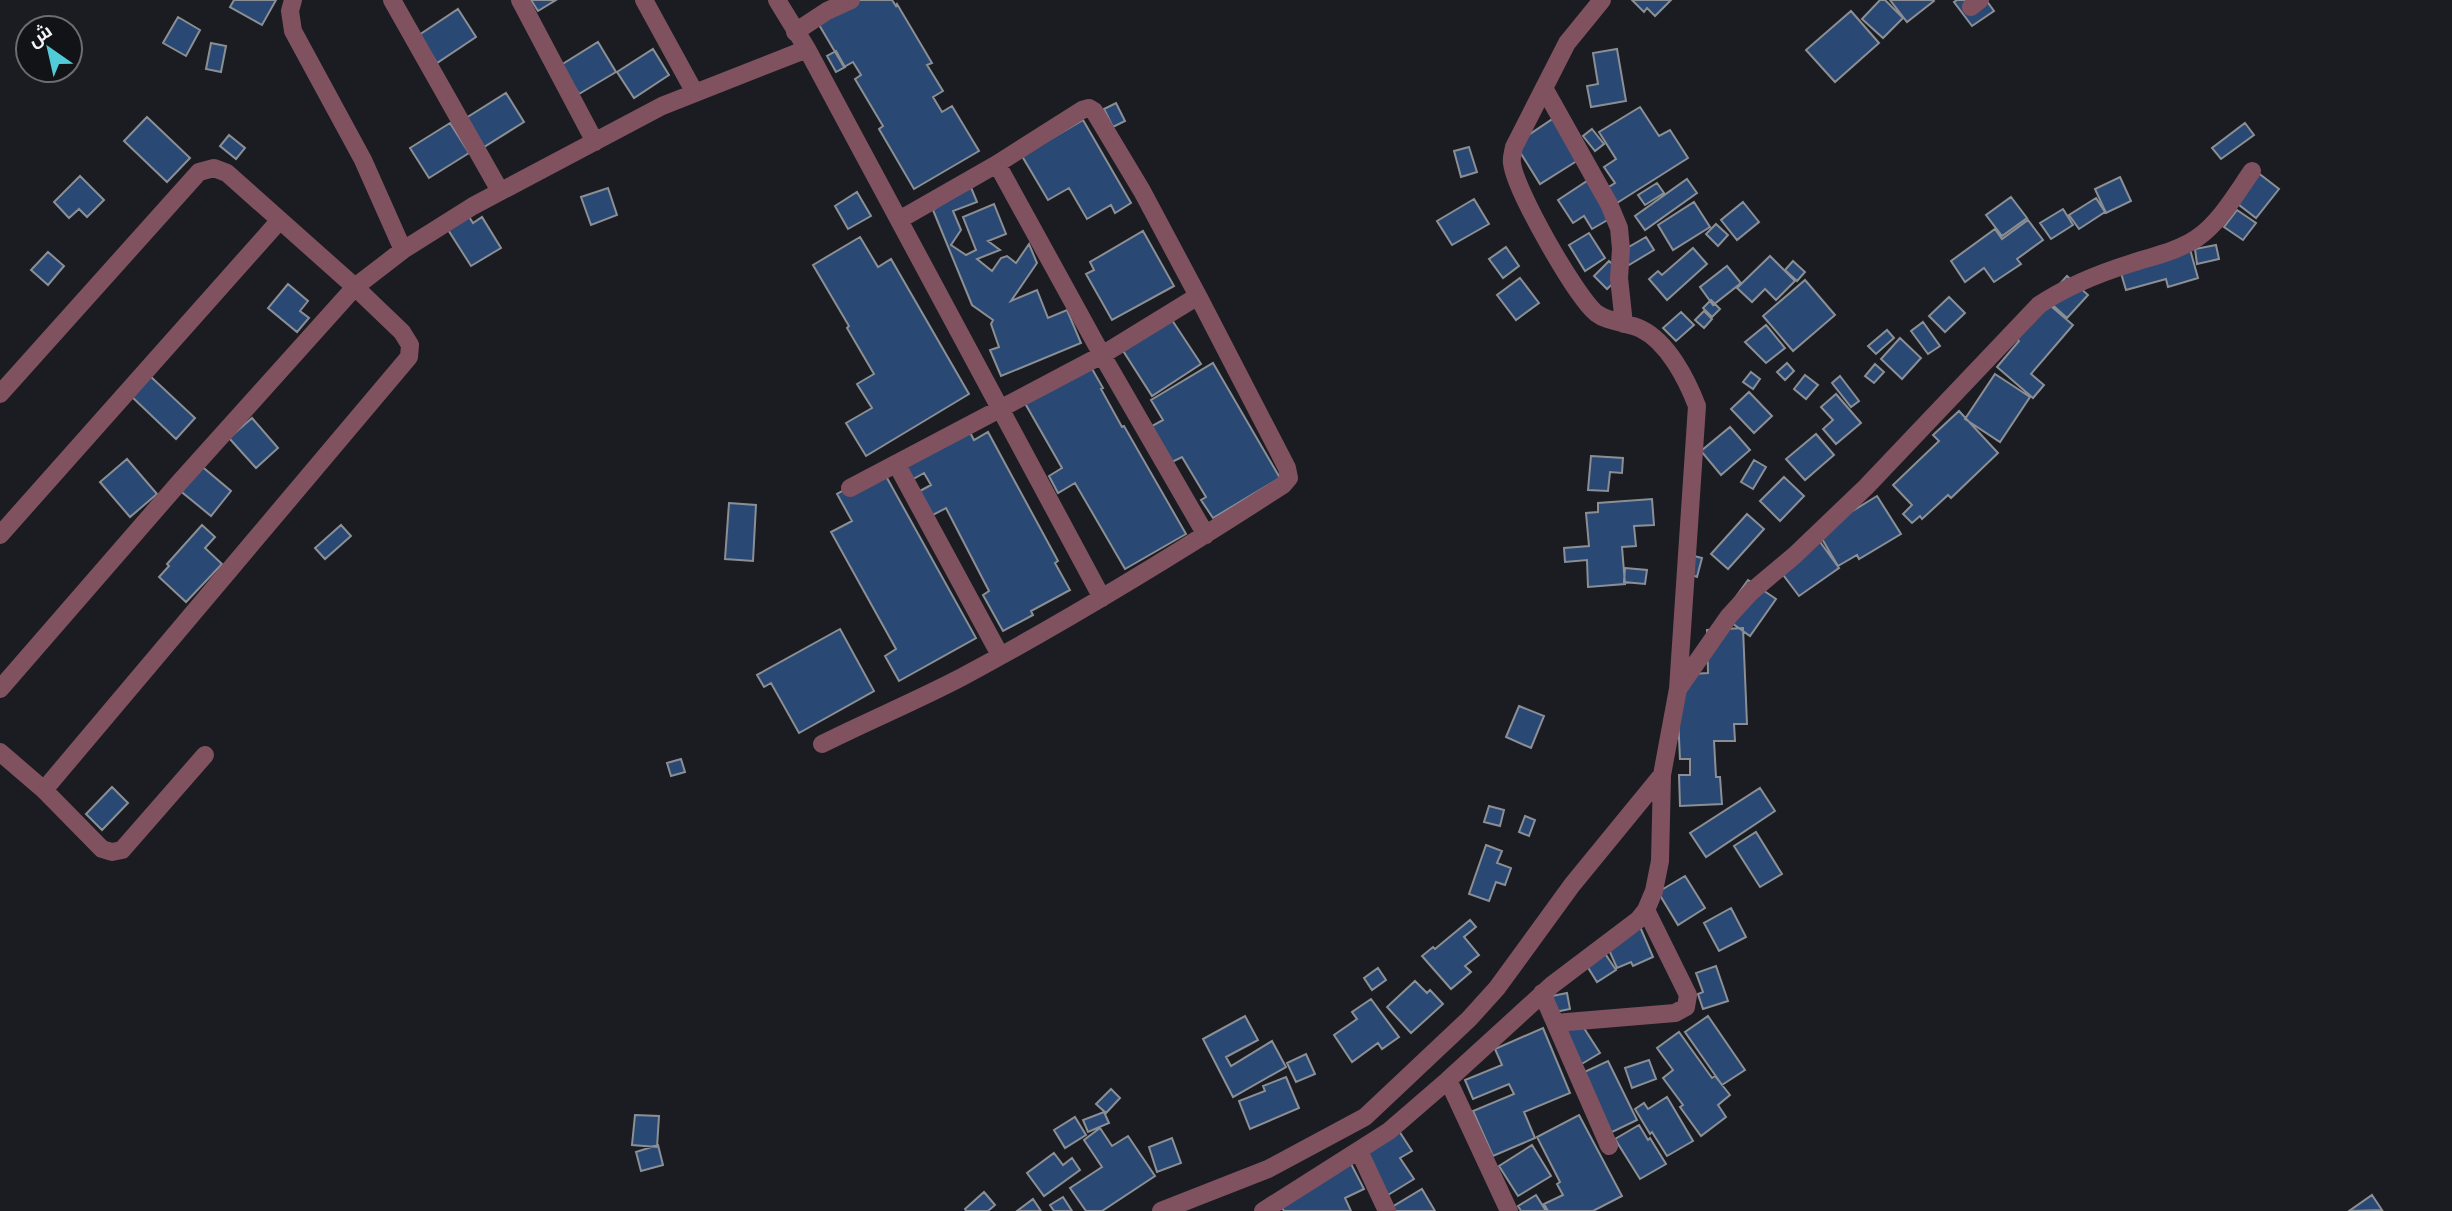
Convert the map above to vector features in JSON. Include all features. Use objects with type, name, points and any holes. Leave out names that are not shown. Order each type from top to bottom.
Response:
[{"type":"street","points":[[293,0],[290,11],[293,31],[363,160],[402,250]]},
{"type":"street","points":[[393,0],[500,191]]},
{"type":"street","points":[[520,0],[595,142]]},
{"type":"street","points":[[644,0],[695,93]]},
{"type":"street","points":[[777,0],[807,49],[1101,598]]},
{"type":"street","points":[[795,32],[827,11],[851,0]]},
{"type":"street","points":[[1262,1211],[1389,1131],[1542,993],[1630,928],[1646,911],[1654,891],[1660,861],[1662,775],[1678,689],[1697,406],[1664,348],[1642,330],[1600,315],[1577,289],[1539,225],[1512,162],[1514,148],[1567,43],[1602,0]]},
{"type":"street","points":[[0,689],[187,473],[355,287],[402,250],[500,191],[662,106],[807,49]]},
{"type":"street","points":[[1544,88],[1609,204],[1619,228],[1619,278],[1624,324]]},
{"type":"street","points":[[822,744],[960,678],[1101,598],[1206,535],[1283,485],[1289,478],[1287,468],[1198,296],[1142,191],[1094,111],[1089,108],[1082,110],[997,164],[899,220]]},
{"type":"street","points":[[997,164],[1102,355],[1206,535]]},
{"type":"street","points":[[0,394],[200,172],[214,168],[228,173],[355,287],[402,332],[410,345],[410,357],[44,790]]},
{"type":"street","points":[[1678,689],[1729,616],[1751,592],[1795,555],[1866,487],[2032,310],[2072,286],[2130,263],[2171,251],[2199,237],[2218,218],[2252,171]]},
{"type":"street","points":[[0,535],[280,220]]},
{"type":"street","points":[[850,488],[1102,355],[1198,296]]},
{"type":"street","points":[[897,465],[1000,655]]},
{"type":"street","points":[[0,752],[44,790],[102,849],[113,852],[122,849],[205,755]]},
{"type":"street","points":[[1161,1211],[1268,1168],[1366,1117],[1490,996],[1572,885],[1662,775]]},
{"type":"street","points":[[1555,1023],[1675,1013],[1686,1007],[1688,995],[1646,911]]},
{"type":"street","points":[[1542,993],[1609,1146]]},
{"type":"street","points":[[1448,1080],[1509,1211]]},
{"type":"street","points":[[1359,1151],[1387,1211]]},
{"type":"building","points":[[234,0],[276,0],[262,25],[230,7]]},
{"type":"building","points":[[531,0],[556,0],[538,11]]},
{"type":"building","points":[[856,0],[892,0],[896,6],[897,4],[932,63],[927,65],[943,91],[933,97],[942,112],[952,106],[979,151],[914,189],[879,129],[883,126],[855,79],[861,75],[853,62],[844,67],[812,13]]},
{"type":"building","points":[[1632,0],[1671,0],[1655,16],[1647,8],[1644,12]]},
{"type":"building","points":[[1880,0],[1885,0],[1903,18],[1883,38],[1862,19]]},
{"type":"building","points":[[1890,0],[1933,0],[1934,1],[1907,22]]},
{"type":"building","points":[[1986,0],[1994,11],[1972,26],[1954,2]]},
{"type":"building","points":[[458,9],[476,37],[437,63],[419,35]]},
{"type":"building","points":[[1851,11],[1879,43],[1835,82],[1806,50]]},
{"type":"building","points":[[178,17],[200,30],[186,56],[163,43]]},
{"type":"building","points":[[598,42],[616,72],[579,94],[561,65]]},
{"type":"building","points":[[211,43],[226,46],[221,72],[206,69]]},
{"type":"building","points":[[653,49],[669,75],[634,98],[617,72]]},
{"type":"building","points":[[1617,49],[1626,101],[1591,107],[1587,86],[1598,84],[1593,53]]},
{"type":"building","points":[[836,51],[845,67],[836,72],[827,56]]},
{"type":"building","points":[[506,93],[524,122],[484,147],[466,118]]},
{"type":"building","points":[[1116,103],[1125,121],[1113,127],[1104,109]]},
{"type":"building","points":[[1640,107],[1659,136],[1670,130],[1688,158],[1617,203],[1607,188],[1615,183],[1604,167],[1616,159],[1599,132]]},
{"type":"building","points":[[147,117],[190,158],[167,182],[124,141]]},
{"type":"building","points":[[1554,118],[1580,159],[1540,184],[1515,144]]},
{"type":"building","points":[[1083,120],[1131,203],[1115,213],[1111,205],[1087,219],[1069,188],[1048,200],[1022,156]]},
{"type":"building","points":[[450,123],[469,153],[429,178],[410,148]]},
{"type":"building","points":[[2245,123],[2254,135],[2221,159],[2212,148]]},
{"type":"building","points":[[1592,129],[1604,144],[1595,151],[1583,136]]},
{"type":"building","points":[[229,135],[245,148],[236,159],[220,146]]},
{"type":"building","points":[[1469,147],[1477,172],[1461,177],[1454,151]]},
{"type":"building","points":[[2257,172],[2279,189],[2256,218],[2234,201]]},
{"type":"building","points":[[80,176],[104,200],[87,217],[79,209],[69,218],[54,202]]},
{"type":"building","points":[[2120,177],[2131,201],[2106,213],[2095,189]]},
{"type":"building","points":[[1687,179],[1697,193],[1645,230],[1635,216]]},
{"type":"building","points":[[1587,181],[1611,218],[1592,229],[1584,216],[1573,223],[1558,200]]},
{"type":"building","points":[[1657,183],[1664,193],[1645,205],[1638,195]]},
{"type":"building","points":[[970,185],[977,202],[953,211],[961,230],[951,245],[966,255],[976,250],[963,217],[994,204],[1006,234],[988,241],[1000,250],[977,259],[992,271],[1001,258],[1007,256],[1016,263],[1029,244],[1037,263],[1011,301],[1037,290],[1048,318],[1067,310],[1081,343],[1001,376],[990,350],[999,347],[991,324],[993,320],[972,305],[933,210]]},
{"type":"building","points":[[608,188],[617,215],[591,225],[581,197]]},
{"type":"building","points":[[857,192],[871,216],[848,229],[835,206]]},
{"type":"building","points":[[2011,197],[2027,218],[2002,236],[1986,215]]},
{"type":"building","points":[[2096,198],[2105,212],[2079,229],[2069,215]]},
{"type":"building","points":[[1474,199],[1489,224],[1452,245],[1437,221]]},
{"type":"building","points":[[1694,202],[1710,227],[1673,250],[1658,225]]},
{"type":"building","points":[[1743,202],[1759,222],[1737,240],[1721,220]]},
{"type":"building","points":[[2063,209],[2073,225],[2051,239],[2040,223]]},
{"type":"building","points":[[2237,210],[2256,223],[2243,240],[2224,227]]},
{"type":"building","points":[[466,212],[473,223],[482,217],[501,248],[471,266],[445,225]]},
{"type":"building","points":[[2028,220],[2043,240],[2017,259],[2021,264],[1994,282],[1984,268],[1965,282],[1951,261],[1995,229],[2002,239]]},
{"type":"building","points":[[1716,224],[1728,235],[1718,246],[1706,234]]},
{"type":"building","points":[[1143,231],[1174,286],[1112,320],[1086,274],[1094,270],[1090,262]]},
{"type":"building","points":[[1589,233],[1605,258],[1585,271],[1569,245]]},
{"type":"building","points":[[860,237],[878,267],[891,259],[969,394],[866,456],[846,423],[872,408],[857,384],[874,374],[813,265]]},
{"type":"building","points":[[1646,237],[1654,250],[1629,265],[1620,252]]},
{"type":"building","points":[[2188,242],[2198,278],[2168,287],[2166,279],[2126,290],[2118,263]]},
{"type":"building","points":[[2216,245],[2219,259],[2197,264],[2195,249]]},
{"type":"building","points":[[1506,247],[1519,266],[1503,278],[1489,259]]},
{"type":"building","points":[[1693,248],[1707,264],[1667,300],[1649,279],[1658,271],[1662,275]]},
{"type":"building","points":[[48,252],[64,266],[48,285],[31,270]]},
{"type":"building","points":[[1770,256],[1795,281],[1776,300],[1765,289],[1752,302],[1737,288]]},
{"type":"building","points":[[1609,261],[1623,274],[1607,289],[1594,276]]},
{"type":"building","points":[[1793,261],[1805,272],[1797,281],[1785,270]]},
{"type":"building","points":[[1727,266],[1741,283],[1713,305],[1700,287]]},
{"type":"building","points":[[2067,276],[2088,295],[2067,318],[2046,299]]},
{"type":"building","points":[[1520,278],[1539,303],[1516,320],[1497,295]]},
{"type":"building","points":[[1805,280],[1835,315],[1793,351],[1763,316]]},
{"type":"building","points":[[288,284],[308,301],[300,311],[309,318],[297,332],[268,308]]},
{"type":"building","points":[[1949,297],[1965,313],[1945,332],[1929,316]]},
{"type":"building","points":[[1711,300],[1720,309],[1712,317],[1703,308]]},
{"type":"building","points":[[2045,301],[2073,325],[2031,374],[2044,385],[2033,398],[1997,367],[2019,341],[2014,336]]},
{"type":"building","points":[[1704,311],[1712,319],[1704,328],[1695,320]]},
{"type":"building","points":[[1681,312],[1694,325],[1676,341],[1663,328]]},
{"type":"building","points":[[1168,314],[1201,364],[1152,396],[1120,346]]},
{"type":"building","points":[[1923,322],[1940,346],[1928,354],[1911,331]]},
{"type":"building","points":[[1766,325],[1785,348],[1766,363],[1745,342]]},
{"type":"building","points":[[1887,330],[1894,338],[1876,354],[1868,346]]},
{"type":"building","points":[[1900,338],[1921,358],[1902,379],[1881,359]]},
{"type":"building","points":[[1087,360],[1122,427],[1124,426],[1186,534],[1125,569],[1075,483],[1058,493],[1049,476],[1062,468],[1022,398]]},
{"type":"building","points":[[1213,363],[1280,478],[1213,518],[1201,500],[1206,497],[1182,457],[1172,462],[1150,427],[1163,420],[1151,400]]},
{"type":"building","points":[[1787,363],[1794,371],[1785,380],[1777,372]]},
{"type":"building","points":[[1875,364],[1884,372],[1874,383],[1865,376]]},
{"type":"building","points":[[1751,372],[1760,379],[1753,389],[1743,382]]},
{"type":"building","points":[[1995,374],[2030,397],[2000,442],[1965,419]]},
{"type":"building","points":[[1805,375],[1818,385],[1806,399],[1794,389]]},
{"type":"building","points":[[150,376],[195,418],[176,439],[131,396]]},
{"type":"building","points":[[1840,376],[1859,401],[1851,407],[1832,383]]},
{"type":"building","points":[[1749,392],[1772,416],[1754,433],[1731,409]]},
{"type":"building","points":[[1836,394],[1861,423],[1836,444],[1823,429],[1833,420],[1821,407]]},
{"type":"building","points":[[1959,411],[1998,453],[1951,498],[1948,495],[1922,519],[1920,516],[1912,523],[1903,514],[1912,505],[1893,485],[1939,441],[1933,435]]},
{"type":"building","points":[[252,418],[278,448],[256,468],[229,438]]},
{"type":"building","points":[[965,423],[974,440],[988,432],[1058,561],[1055,563],[1070,590],[1031,611],[1033,615],[1003,631],[983,595],[989,591],[946,508],[931,516],[918,492],[931,485],[924,473],[908,482],[896,461]]},
{"type":"building","points":[[1730,427],[1750,450],[1721,475],[1701,451]]},
{"type":"building","points":[[1816,434],[1834,455],[1805,480],[1786,459]]},
{"type":"building","points":[[1591,456],[1623,458],[1622,473],[1610,472],[1608,491],[1588,490]]},
{"type":"building","points":[[127,459],[157,494],[130,517],[100,482]]},
{"type":"building","points":[[1754,460],[1766,467],[1753,489],[1741,482]]},
{"type":"building","points":[[199,464],[231,491],[211,516],[178,489]]},
{"type":"building","points":[[882,469],[976,638],[899,681],[885,656],[896,649],[831,532],[852,521],[837,494]]},
{"type":"building","points":[[1784,477],[1804,496],[1780,521],[1760,501]]},
{"type":"building","points":[[1877,496],[1901,534],[1859,559],[1857,555],[1838,566],[1818,532]]},
{"type":"building","points":[[1652,499],[1654,525],[1634,526],[1636,546],[1622,547],[1625,584],[1588,587],[1587,560],[1565,562],[1564,548],[1589,546],[1586,513],[1598,512],[1598,503]]},
{"type":"building","points":[[729,503],[756,505],[753,561],[725,559]]},
{"type":"building","points":[[1747,514],[1764,529],[1728,569],[1711,554]]},
{"type":"building","points":[[202,525],[215,537],[205,548],[222,564],[186,602],[159,577],[169,566],[167,564]]},
{"type":"building","points":[[341,525],[351,536],[325,559],[315,548]]},
{"type":"building","points":[[1818,539],[1839,568],[1799,596],[1778,568]]},
{"type":"building","points":[[1694,556],[1702,558],[1697,577],[1689,574]]},
{"type":"building","points":[[1625,568],[1647,570],[1645,584],[1624,582]]},
{"type":"building","points":[[1748,580],[1776,599],[1750,636],[1722,616]]},
{"type":"building","points":[[1743,628],[1747,724],[1734,724],[1735,741],[1714,741],[1716,777],[1720,777],[1722,804],[1680,806],[1679,775],[1690,775],[1690,759],[1680,759],[1676,675],[1708,673],[1707,630]]},
{"type":"building","points":[[840,629],[874,691],[799,733],[771,683],[764,687],[757,675]]},
{"type":"building","points":[[1519,706],[1544,716],[1531,748],[1506,737]]},
{"type":"building","points":[[681,759],[685,772],[671,776],[667,763]]},
{"type":"building","points":[[112,787],[128,803],[102,830],[86,814]]},
{"type":"building","points":[[1760,788],[1775,811],[1706,857],[1690,833]]},
{"type":"building","points":[[1489,806],[1504,810],[1500,826],[1484,822]]},
{"type":"building","points":[[1525,816],[1535,820],[1529,836],[1519,832]]},
{"type":"building","points":[[1756,832],[1782,874],[1760,887],[1734,846]]},
{"type":"building","points":[[1486,845],[1502,851],[1497,863],[1511,868],[1505,885],[1496,882],[1489,901],[1469,894]]},
{"type":"building","points":[[1685,876],[1705,908],[1678,925],[1658,892]]},
{"type":"building","points":[[1731,908],[1746,937],[1719,951],[1704,923]]},
{"type":"building","points":[[1470,920],[1476,927],[1464,937],[1479,955],[1465,966],[1471,972],[1451,989],[1422,956],[1433,947],[1435,949]]},
{"type":"building","points":[[1638,922],[1653,957],[1633,966],[1631,962],[1617,968],[1605,941]]},
{"type":"building","points":[[1600,946],[1616,970],[1597,982],[1582,958]]},
{"type":"building","points":[[1716,966],[1728,1001],[1703,1009],[1698,994],[1703,992],[1696,973]]},
{"type":"building","points":[[1378,968],[1386,980],[1372,990],[1364,978]]},
{"type":"building","points":[[1415,981],[1427,993],[1430,990],[1443,1004],[1411,1033],[1387,1007]]},
{"type":"building","points":[[1567,993],[1570,1009],[1555,1012],[1552,996]]},
{"type":"building","points":[[1371,999],[1399,1037],[1382,1049],[1378,1043],[1352,1062],[1334,1035],[1357,1019],[1352,1012]]},
{"type":"building","points":[[1245,1016],[1258,1040],[1226,1057],[1231,1066],[1272,1041],[1286,1067],[1233,1097],[1203,1039]]},
{"type":"building","points":[[1708,1016],[1745,1070],[1722,1085],[1685,1032]]},
{"type":"building","points":[[1580,1022],[1600,1053],[1580,1065],[1561,1034]]},
{"type":"building","points":[[1543,1028],[1570,1093],[1524,1112],[1535,1138],[1493,1156],[1473,1111],[1514,1094],[1509,1084],[1473,1099],[1465,1080],[1502,1065],[1495,1049]]},
{"type":"building","points":[[1679,1032],[1712,1078],[1715,1076],[1730,1095],[1718,1105],[1726,1117],[1701,1136],[1663,1078],[1673,1070],[1657,1048]]},
{"type":"building","points":[[1306,1054],[1315,1074],[1296,1082],[1287,1063]]},
{"type":"building","points":[[1649,1060],[1656,1079],[1632,1088],[1625,1068]]},
{"type":"building","points":[[1608,1061],[1637,1120],[1608,1134],[1580,1074]]},
{"type":"building","points":[[1286,1077],[1299,1108],[1250,1129],[1239,1101],[1265,1091],[1263,1086]]},
{"type":"building","points":[[1111,1089],[1120,1098],[1106,1113],[1096,1104]]},
{"type":"building","points":[[1667,1097],[1693,1141],[1667,1156],[1635,1109],[1644,1103],[1648,1109]]},
{"type":"building","points":[[1104,1112],[1109,1123],[1088,1132],[1083,1120]]},
{"type":"building","points":[[635,1115],[659,1116],[657,1147],[632,1145]]},
{"type":"building","points":[[1579,1115],[1622,1196],[1593,1211],[1548,1211],[1544,1204],[1563,1195],[1557,1184],[1560,1182],[1537,1137]]},
{"type":"building","points":[[1075,1117],[1086,1135],[1065,1148],[1054,1130]]},
{"type":"building","points":[[1639,1125],[1666,1164],[1640,1179],[1615,1139]]},
{"type":"building","points":[[1100,1128],[1112,1146],[1128,1136],[1155,1176],[1102,1211],[1086,1211],[1070,1188],[1102,1167],[1084,1140]]},
{"type":"building","points":[[1399,1131],[1412,1151],[1400,1158],[1414,1179],[1388,1195],[1362,1154]]},
{"type":"building","points":[[1172,1138],[1181,1163],[1157,1172],[1149,1147]]},
{"type":"building","points":[[658,1145],[663,1165],[641,1171],[636,1152]]},
{"type":"building","points":[[1532,1145],[1551,1176],[1518,1196],[1499,1166]]},
{"type":"building","points":[[1054,1153],[1063,1165],[1072,1158],[1080,1170],[1044,1196],[1027,1173]]},
{"type":"building","points":[[1348,1158],[1364,1189],[1345,1198],[1351,1211],[1284,1211],[1275,1195]]},
{"type":"building","points":[[1422,1189],[1435,1211],[1387,1210]]},
{"type":"building","points":[[984,1192],[995,1205],[988,1211],[966,1211],[965,1209]]},
{"type":"building","points":[[1536,1195],[1546,1211],[1521,1211],[1518,1206]]},
{"type":"building","points":[[2372,1195],[2382,1210],[2349,1211]]},
{"type":"building","points":[[1063,1197],[1072,1211],[1054,1211],[1050,1205]]},
{"type":"building","points":[[1033,1199],[1041,1211],[1017,1211]]}]
